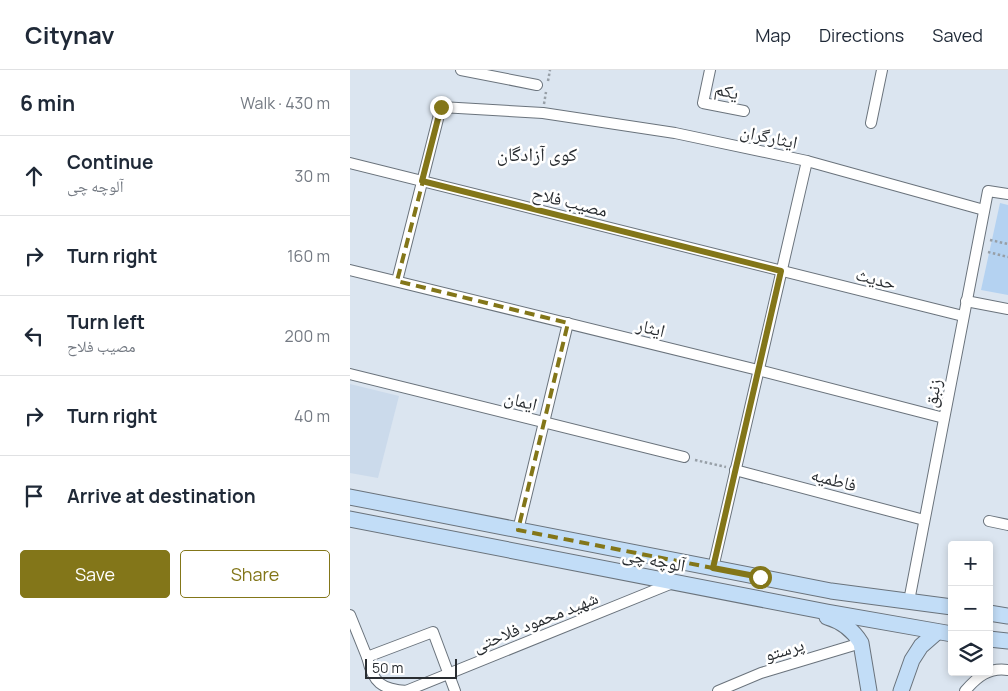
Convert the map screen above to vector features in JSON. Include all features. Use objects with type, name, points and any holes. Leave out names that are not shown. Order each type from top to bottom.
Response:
[{"type":"street","points":[[461,70],[542,86]]},
{"type":"street","name":"یکم","points":[[710,70],[703,103],[744,111]]},
{"type":"street","points":[[871,123],[882,70]]},
{"type":"street","name":"ایثارگران","points":[[422,181],[441,107],[543,113],[675,133],[806,161],[984,210]]},
{"type":"street","points":[[713,568],[806,161]]},
{"type":"street","name":"مصیب فلاح","points":[[350,163],[781,271]]},
{"type":"street","points":[[396,281],[422,181]]},
{"type":"street","name":"زنبق","points":[[909,601],[988,190],[1008,194]]},
{"type":"street","name":"ایثار","points":[[350,270],[758,370],[944,418]]},
{"type":"street","name":"حدیث","points":[[781,271],[963,316]]},
{"type":"street","points":[[966,301],[1008,309]]},
{"type":"street","points":[[518,530],[568,323]]},
{"type":"street","name":"ایمان","points":[[350,374],[684,457]]},
{"type":"street","name":"فاطمیه","points":[[735,470],[924,520]]},
{"type":"street","name":"آلوچه چی","points":[[350,497],[831,591],[948,606]]},
{"type":"street","name":"آلوچه چی","points":[[350,519],[795,606],[944,633]]},
{"type":"street","points":[[989,521],[1008,525]]},
{"type":"street","points":[[755,598],[760,577]]},
{"type":"street","name":"شهید محمود فلاحتی","points":[[406,691],[676,582]]},
{"type":"street","points":[[795,606],[837,620],[857,636],[861,643],[869,691]]},
{"type":"street","points":[[993,614],[1008,616]]},
{"type":"street","points":[[350,615],[367,657],[370,671],[378,684],[391,690],[406,691]]},
{"type":"street","points":[[367,657],[433,632],[455,691]]},
{"type":"street","points":[[901,691],[912,660],[920,646],[944,633]]},
{"type":"street","points":[[993,640],[1008,642]]},
{"type":"street","name":"پرستو","points":[[718,691],[761,673],[861,643]]},
{"type":"street","points":[[965,691],[977,677],[1000,668],[1008,670]]},
{"type":"path","points":[[542,86],[543,113]]},
{"type":"path","points":[[978,238],[1008,244]]},
{"type":"path","points":[[976,250],[1008,257]]},
{"type":"path","points":[[684,457],[735,470]]},
{"type":"highlighted area","points":[[423,181],[781,271],[713,568],[518,530],[568,323],[397,281]]},
{"type":"shaded area","points":[[1000,203],[1008,205],[1008,295],[981,290]]},
{"type":"shaded area","points":[[350,384],[399,396],[378,478],[350,473]]},
{"type":"district","name":"کوی آزادگان","points":[[537,154]]},
{"type":"route","points":[[441,107],[422,181],[781,271],[713,568],[760,577]]}]
